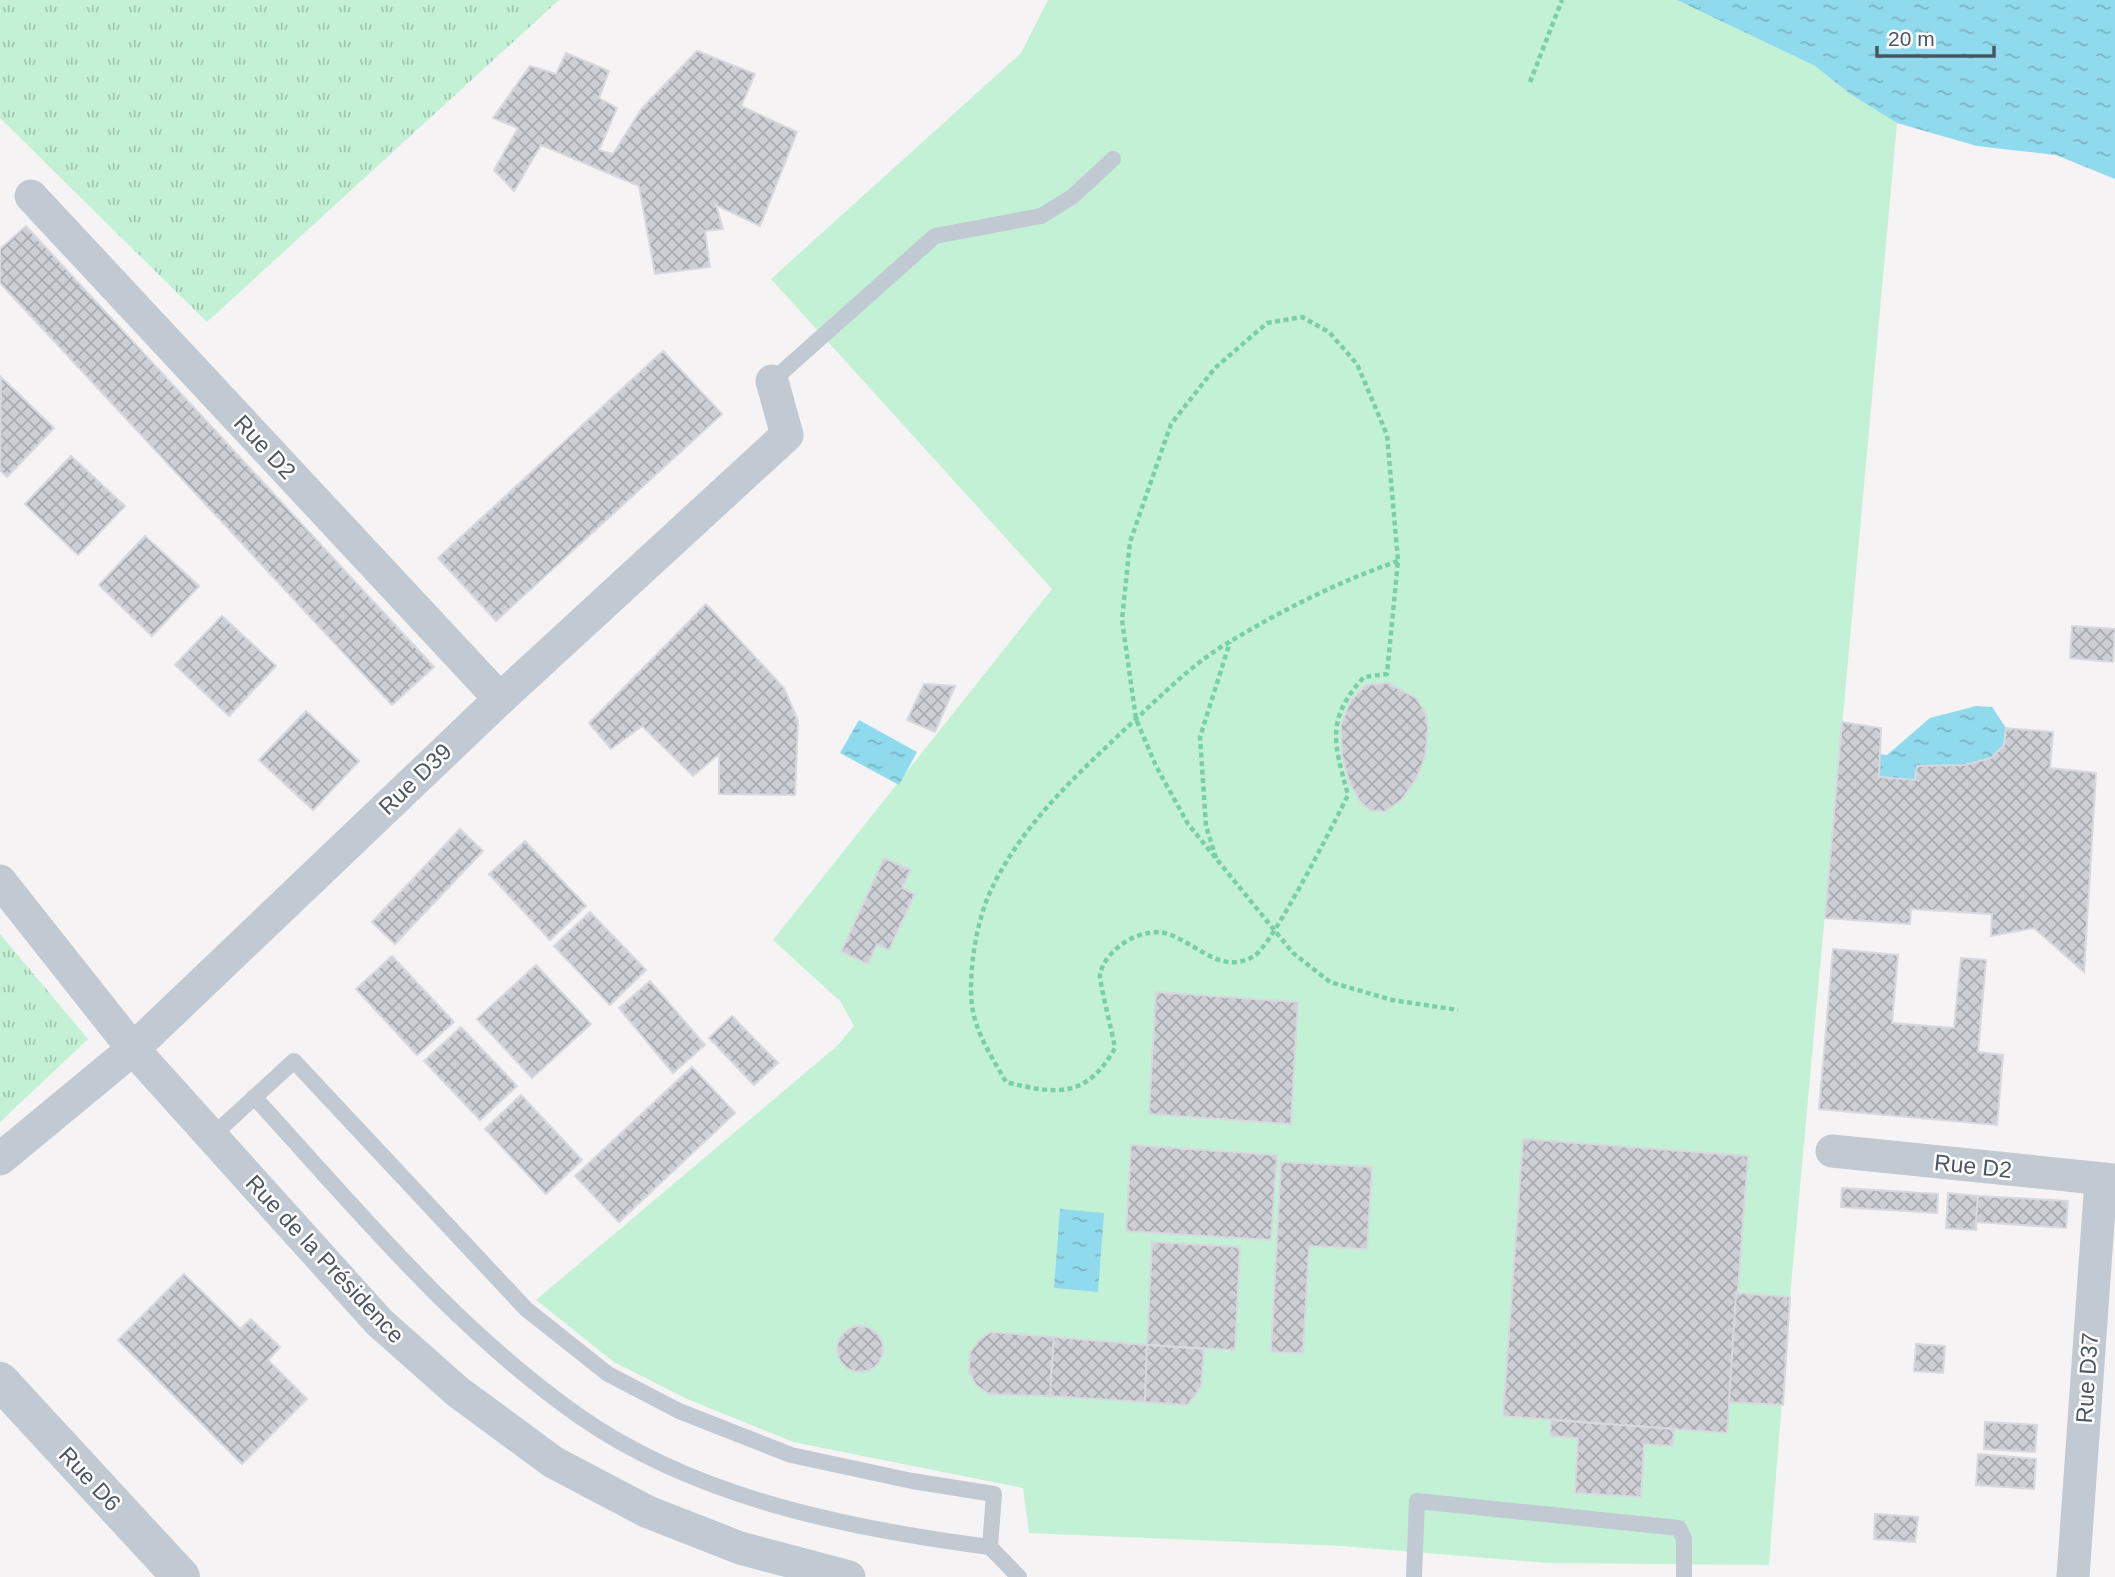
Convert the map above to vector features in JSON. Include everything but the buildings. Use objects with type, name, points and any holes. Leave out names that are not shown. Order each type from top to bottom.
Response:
[{"type":"street","name":"Rue D2","points":[[31,196],[500,699]]},
{"type":"street","name":"Rue D39","points":[[0,1159],[133,1049],[500,699],[787,435],[772,381]]},
{"type":"street","name":"Rue de la Présidence","points":[[0,881],[133,1049],[379,1322],[458,1392],[553,1462],[648,1512],[740,1548],[849,1577]]},
{"type":"street","name":"Rue D2","points":[[1832,1151],[2108,1180]]},
{"type":"street","name":"Rue D37","points":[[2073,1577],[2108,1180]]},
{"type":"street","name":"Rue D6","points":[[0,1381],[181,1577]]},
{"type":"lane","points":[[772,381],[935,236],[1041,216],[1072,197],[1113,159]]},
{"type":"lane","points":[[212,1136],[294,1061],[526,1309],[608,1374],[679,1411],[791,1455],[912,1481],[994,1494],[989,1547]]},
{"type":"lane","points":[[254,1097],[426,1285],[493,1350],[581,1417],[661,1463],[775,1506],[904,1536],[989,1547],[1019,1577]]},
{"type":"lane","points":[[1414,1577],[1417,1501],[1679,1528],[1684,1539],[1684,1577]]},
{"type":"path","points":[[1530,82],[1562,0]]},
{"type":"path","points":[[1398,561],[1344,580],[1230,641],[1174,683],[1136,719],[1090,761],[1038,817],[992,887],[972,954],[972,1006],[988,1052],[1006,1082],[1043,1091],[1078,1088],[1102,1071],[1115,1048],[1100,976],[1111,950],[1133,937],[1168,933],[1216,960],[1236,964],[1256,956],[1273,932],[1348,795],[1336,742],[1336,717],[1349,694],[1364,677],[1387,674],[1398,561],[1387,435],[1357,364],[1329,332],[1302,317],[1267,323],[1215,369],[1171,425],[1130,542],[1122,620],[1136,719],[1156,766],[1188,824],[1273,932],[1293,953],[1330,982],[1392,1000],[1458,1010]]},
{"type":"path","points":[[1217,860],[1206,826],[1200,737],[1230,641]]},
{"type":"green space","points":[[0,0],[559,0],[207,322],[0,118]]},
{"type":"green space","points":[[1048,0],[1677,0],[1815,66],[1850,94],[1897,123],[1790,1297],[1769,1565],[1547,1563],[1341,1546],[1029,1533],[1023,1488],[793,1442],[685,1398],[614,1362],[536,1300],[837,1046],[854,1026],[841,1002],[773,940],[1052,589],[771,279],[1021,53]]},
{"type":"green space","points":[[0,934],[88,1039],[0,1122]]},
{"type":"water","points":[[1677,0],[2115,0],[2115,179],[2056,155],[1977,146],[1897,123],[1850,94],[1815,66]]},
{"type":"water","points":[[1976,706],[1992,707],[2006,728],[2004,745],[1998,754],[1989,760],[1965,765],[1917,766],[1915,780],[1879,777],[1879,754],[1887,755],[1930,718]]},
{"type":"water","points":[[859,720],[917,752],[899,785],[840,753]]},
{"type":"water","points":[[1060,1209],[1104,1213],[1098,1292],[1054,1288]]}]
